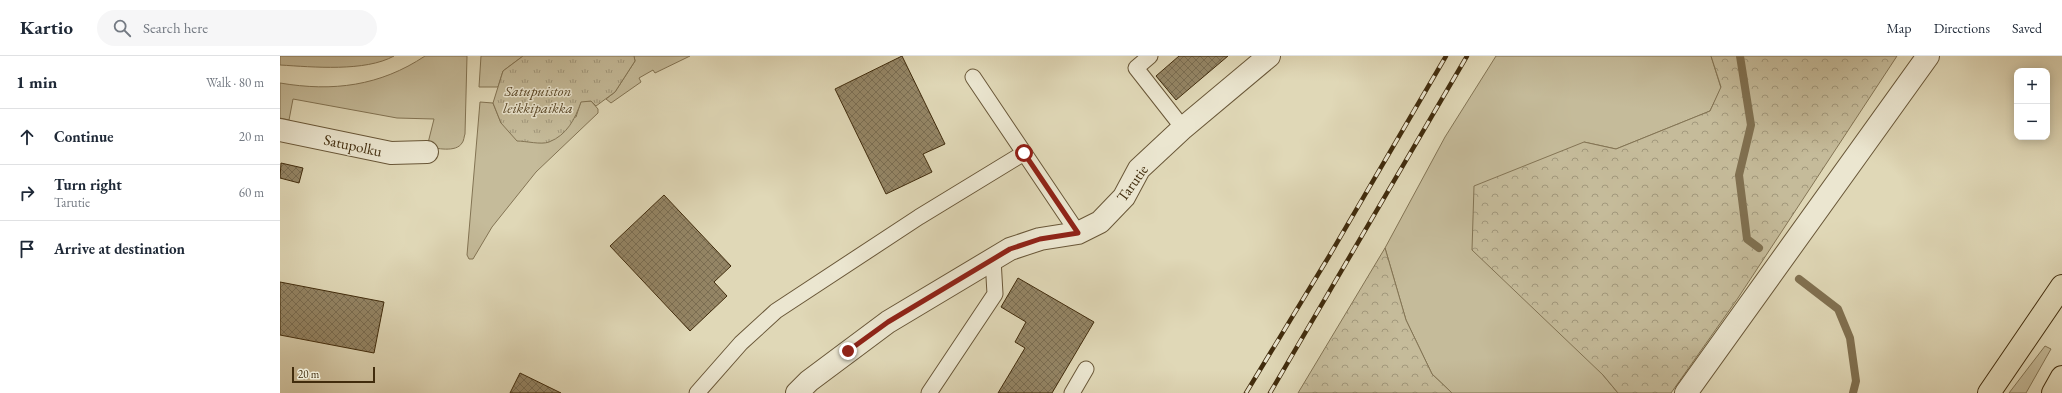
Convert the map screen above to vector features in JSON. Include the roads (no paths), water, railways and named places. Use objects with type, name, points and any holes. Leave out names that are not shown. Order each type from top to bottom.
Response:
[{"type":"highway","points":[[1989,393],[2062,286]]},
{"type":"highway","points":[[2053,393],[2062,377]]},
{"type":"street","name":"Tarutie","points":[[797,393],[842,355],[888,322],[1010,249],[1040,239],[1078,233],[1100,222],[1124,197],[1140,169],[1183,128],[1269,56]]},
{"type":"street","points":[[1686,393],[1928,56]]},
{"type":"street","name":"Satupolku","points":[[280,130],[391,153],[427,152]]},
{"type":"lane","points":[[1150,56],[1136,68],[1183,128]]},
{"type":"lane","points":[[973,77],[1078,233]]},
{"type":"lane","points":[[697,393],[741,343],[776,311],[920,217],[1024,153]]},
{"type":"lane","points":[[929,393],[995,294],[993,259]]},
{"type":"lane","points":[[1072,393],[1086,369]]},
{"type":"waterway","points":[[1740,56],[1751,125],[1739,175],[1747,239],[1759,248]]},
{"type":"waterway","points":[[1799,279],[1838,309],[1850,338],[1856,381],[1853,393]]},
{"type":"railway","points":[[1246,393],[1328,258],[1446,56]]},
{"type":"railway","points":[[1270,393],[1467,56]]},
{"type":"park label","name":"Satupuiston leikkipaikka","points":[[538,98]]}]
